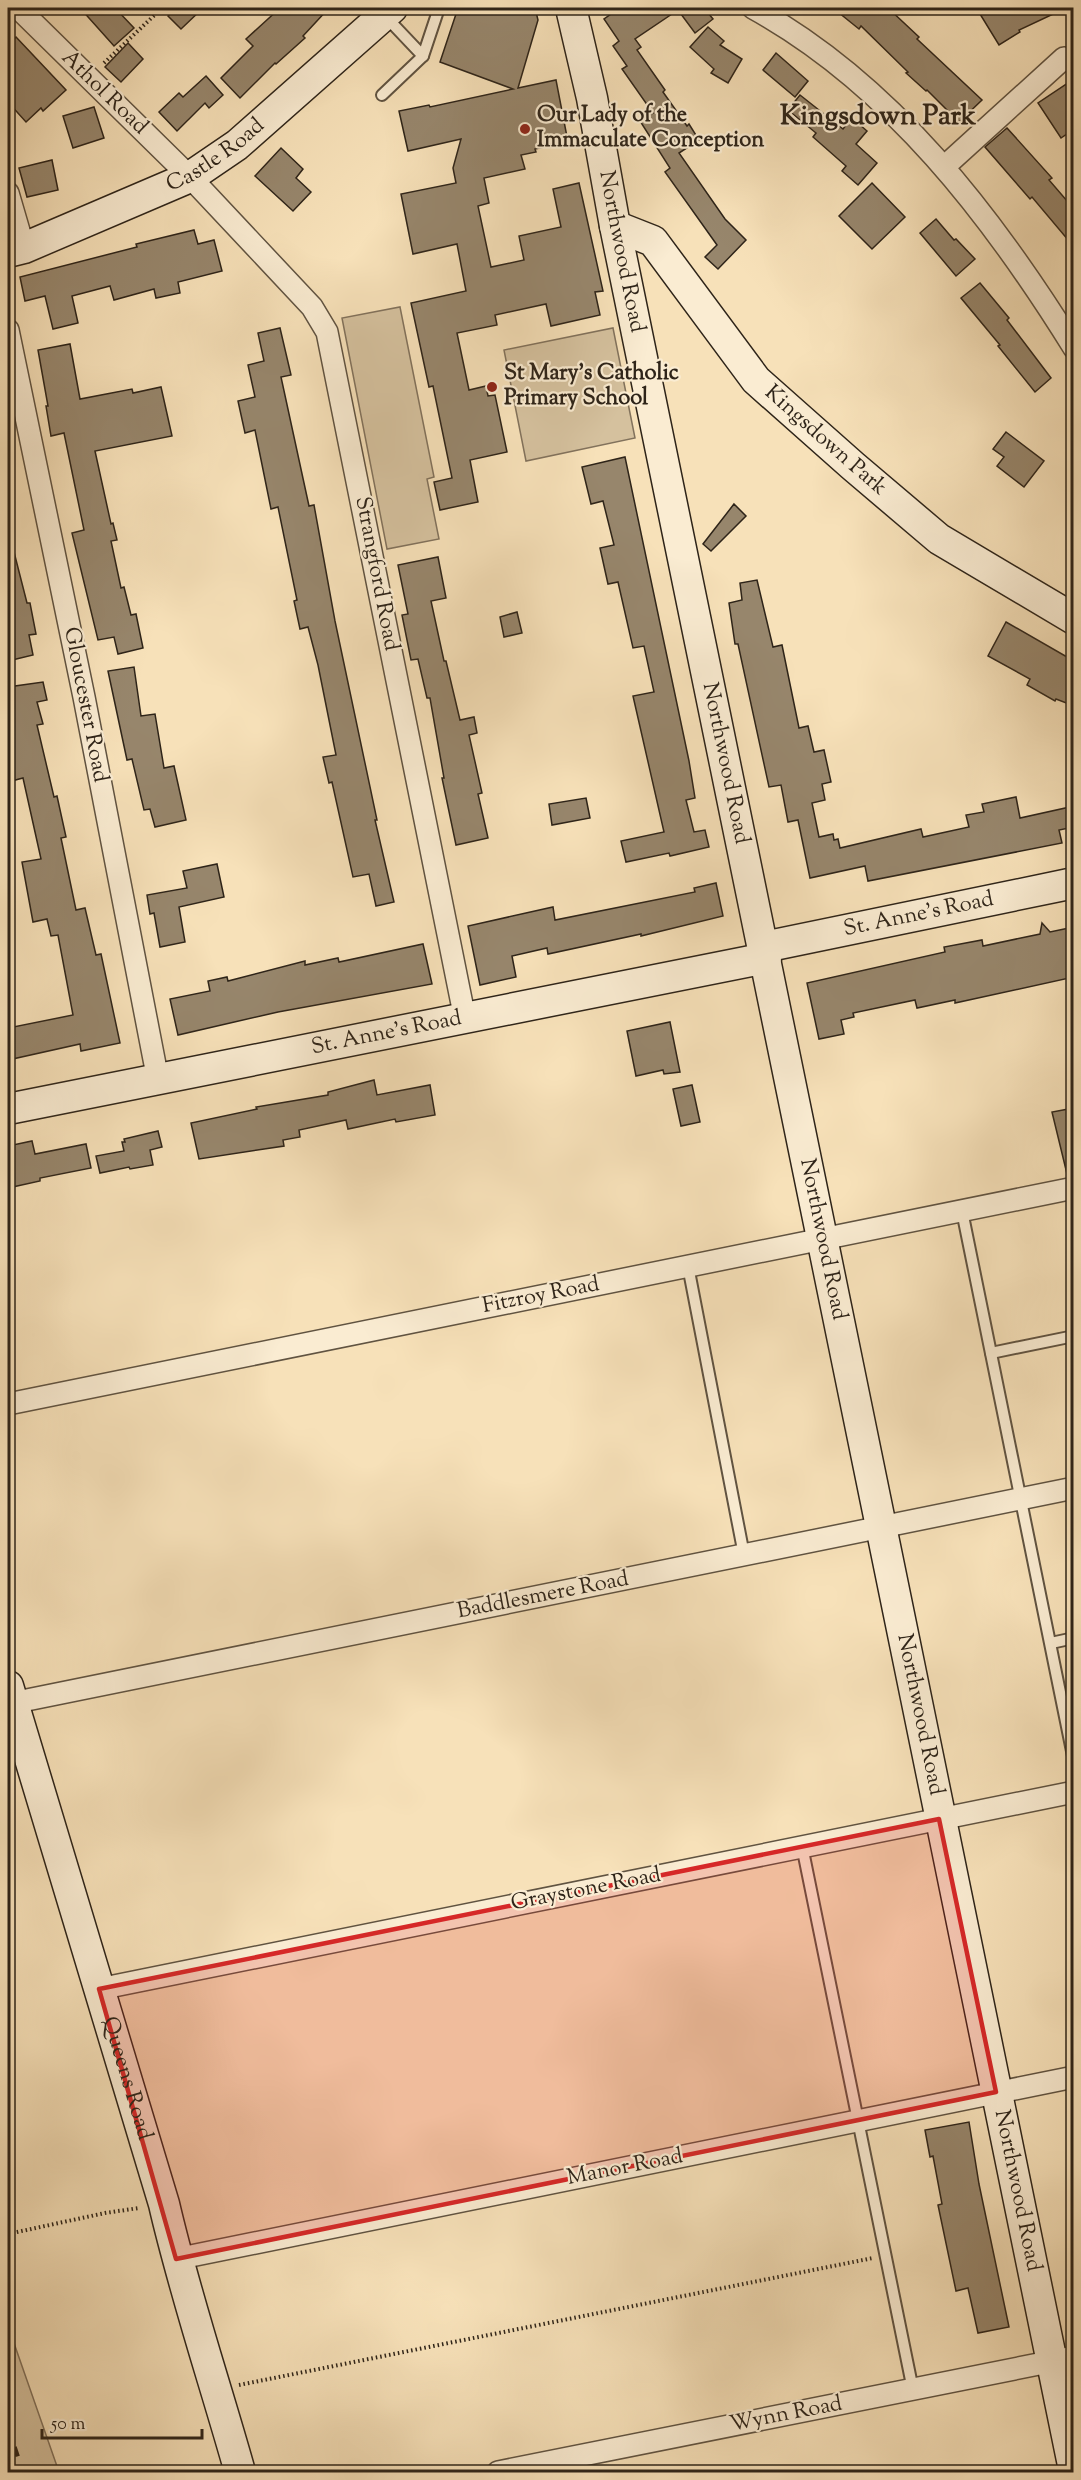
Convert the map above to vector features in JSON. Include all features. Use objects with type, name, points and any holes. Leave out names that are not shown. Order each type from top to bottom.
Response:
[{"type":"street","name":"Athol Road","points":[[18,8],[190,177]]},
{"type":"street","name":"Northwood Road","points":[[571,8],[592,98],[615,226],[996,2092],[1063,2359],[1074,2470]]},
{"type":"street","points":[[766,10],[856,78],[944,167],[1046,303],[1074,348]]},
{"type":"street","name":"Castle Road","points":[[16,250],[190,177],[237,145],[388,11]]},
{"type":"street","points":[[944,167],[1064,58]]},
{"type":"street","name":"Strangford Road","points":[[190,177],[312,307],[327,332],[465,1019]]},
{"type":"street","points":[[8,193],[16,250]]},
{"type":"street","name":"Kingsdown Park","points":[[615,226],[653,241],[756,380],[853,466],[939,539],[1074,619]]},
{"type":"street","name":"Gloucester Road","points":[[8,330],[82,686],[158,1080]]},
{"type":"street","name":"St. Anne's Road","points":[[8,1109],[465,1019],[1074,883]]},
{"type":"street","name":"Fitzroy Road","points":[[8,1404],[1074,1188]]},
{"type":"street","name":"Baddlesmere Road","points":[[10,1694],[744,1555],[1074,1488]]},
{"type":"street","name":"Queens Road","points":[[10,1694],[164,2204],[176,2259],[217,2389],[240,2472]]},
{"type":"street","name":"Graystone Road","points":[[99,1989],[1074,1792]]},
{"type":"street","name":"Manor Road","points":[[176,2259],[1074,2077]]},
{"type":"street","name":"Wynn Road","points":[[498,2472],[1063,2359]]},
{"type":"lane","points":[[382,95],[423,56],[439,8]]},
{"type":"lane","points":[[388,11],[423,56]]},
{"type":"lane","points":[[962,1211],[1074,1761]]},
{"type":"lane","points":[[688,1266],[744,1555]]},
{"type":"lane","points":[[991,1353],[1074,1336]]},
{"type":"lane","points":[[1051,1643],[1074,1638]]},
{"type":"lane","points":[[802,1846],[913,2390]]},
{"type":"path","points":[[88,78],[162,8]]},
{"type":"path","points":[[8,2234],[105,2213],[164,2204]]},
{"type":"path","points":[[217,2389],[885,2255]]},
{"type":"highlighted area","points":[[939,1819],[996,2092],[176,2259],[99,1989]]},
{"type":"shaded area","points":[[400,307],[434,477],[427,479],[439,539],[387,549],[342,318]]},
{"type":"shaded area","points":[[613,328],[635,438],[526,461],[504,350]]},
{"type":"shaded area","points":[[8,2326],[59,2472],[8,2472]]},
{"type":"building","points":[[80,8],[115,8],[134,28],[114,46]]},
{"type":"building","points":[[177,8],[203,8],[181,29],[168,16]]},
{"type":"building","points":[[280,8],[329,8],[303,36],[305,38],[275,63],[240,98],[221,78],[253,46],[246,39]]},
{"type":"building","points":[[458,8],[535,8],[538,20],[518,88],[556,80],[568,142],[535,149],[536,152],[521,155],[525,169],[484,178],[489,203],[478,206],[491,267],[524,260],[519,236],[561,227],[553,189],[579,183],[603,291],[595,292],[600,315],[551,326],[546,304],[495,315],[497,325],[457,333],[469,390],[486,386],[488,396],[495,395],[507,452],[470,460],[478,502],[440,510],[434,482],[452,478],[433,386],[429,387],[411,303],[466,291],[457,244],[413,254],[401,194],[456,183],[453,168],[461,139],[408,151],[399,111],[429,105],[430,107],[513,89],[440,62]]},
{"type":"building","points":[[620,8],[704,8],[713,19],[695,33],[678,10],[635,39],[641,47],[637,50],[665,90],[663,92],[699,140],[679,153],[725,219],[746,240],[718,269],[705,257],[717,245],[665,172],[670,168],[640,121],[653,113],[622,69],[627,66],[613,46],[619,41],[604,19]]},
{"type":"building","points":[[833,8],[888,8],[919,37],[917,39],[982,100],[959,122],[906,73],[908,72],[861,26],[859,29]]},
{"type":"building","points":[[991,8],[1066,8],[1019,30],[1020,32],[999,45],[980,14]]},
{"type":"building","points":[[708,27],[724,41],[720,45],[742,59],[728,83],[711,73],[714,69],[690,47]]},
{"type":"building","points":[[16,37],[66,90],[43,111],[41,108],[26,122],[8,102],[8,45]]},
{"type":"building","points":[[128,43],[143,59],[121,82],[105,67]]},
{"type":"building","points":[[776,53],[808,81],[795,97],[763,70]]},
{"type":"building","points":[[206,76],[223,95],[209,108],[205,103],[177,131],[159,112],[179,93],[183,97]]},
{"type":"building","points":[[1074,79],[1074,129],[1061,138],[1038,103]]},
{"type":"building","points":[[800,95],[843,129],[852,118],[867,131],[856,144],[877,163],[858,185],[842,171],[846,166],[813,137],[816,133],[788,110]]},
{"type":"building","points":[[94,107],[104,138],[73,148],[63,116]]},
{"type":"building","points":[[1007,128],[1052,178],[1049,180],[1074,209],[1074,247],[1032,197],[1030,199],[985,147]]},
{"type":"building","points":[[281,148],[303,169],[296,178],[311,192],[293,211],[255,176]]},
{"type":"building","points":[[52,160],[58,190],[27,197],[19,168]]},
{"type":"building","points":[[872,183],[905,217],[872,249],[839,216]]},
{"type":"building","points":[[936,219],[975,259],[956,276],[920,233]]},
{"type":"building","points":[[194,230],[198,244],[214,240],[222,271],[178,282],[180,293],[156,298],[154,289],[114,300],[110,286],[72,296],[78,323],[53,329],[45,296],[25,301],[20,277]]},
{"type":"building","points":[[980,283],[1009,318],[1007,320],[1051,378],[1035,392],[961,298]]},
{"type":"building","points":[[280,328],[291,375],[281,377],[309,506],[314,505],[335,621],[377,820],[375,820],[394,902],[376,906],[369,874],[353,877],[332,782],[329,783],[323,757],[336,755],[318,665],[308,627],[300,629],[294,601],[297,600],[278,507],[271,509],[255,430],[245,433],[238,401],[255,397],[248,365],[264,361],[258,333]]},
{"type":"building","points":[[70,344],[80,399],[132,389],[133,393],[161,387],[172,436],[95,451],[111,524],[113,523],[117,540],[111,541],[121,588],[124,587],[131,615],[136,614],[143,648],[118,654],[114,637],[98,640],[72,533],[84,530],[64,433],[51,436],[46,406],[48,406],[38,350]]},
{"type":"building","points":[[1006,432],[1044,461],[1024,487],[997,466],[1004,457],[993,449]]},
{"type":"building","points":[[625,457],[689,761],[695,798],[686,800],[694,832],[705,830],[709,847],[670,856],[669,853],[626,862],[621,841],[664,832],[633,696],[654,692],[644,646],[633,648],[618,582],[608,584],[600,548],[614,545],[603,501],[591,504],[582,467]]},
{"type":"building","points":[[734,504],[746,516],[711,551],[703,544]]},
{"type":"building","points":[[14,552],[27,603],[30,603],[36,634],[29,635],[33,655],[8,661],[8,553]]},
{"type":"building","points":[[438,557],[446,598],[431,601],[460,720],[474,717],[477,733],[469,735],[482,793],[478,794],[488,838],[456,845],[442,778],[444,778],[430,698],[427,698],[418,659],[411,660],[402,615],[408,614],[398,565]]},
{"type":"building","points":[[757,580],[773,647],[782,645],[799,728],[808,726],[814,752],[824,750],[831,782],[822,784],[825,800],[812,803],[819,837],[833,834],[834,840],[838,839],[840,848],[921,829],[923,837],[969,827],[966,815],[984,812],[982,804],[1016,797],[1020,818],[1070,807],[1074,827],[1059,830],[1062,843],[868,881],[865,866],[810,878],[798,820],[788,822],[781,785],[769,787],[738,644],[735,644],[729,603],[742,600],[740,583]]},
{"type":"building","points":[[517,612],[522,633],[504,637],[500,617]]},
{"type":"building","points":[[1006,622],[1074,661],[1074,706],[1056,699],[1055,701],[1027,685],[1030,679],[988,656]]},
{"type":"building","points":[[134,667],[141,716],[155,714],[164,768],[174,766],[186,820],[155,827],[150,809],[144,810],[132,759],[127,760],[108,671]]},
{"type":"building","points":[[43,682],[47,700],[37,702],[43,724],[37,725],[66,837],[61,838],[76,910],[85,908],[96,955],[101,954],[120,1043],[81,1051],[80,1044],[8,1060],[8,1028],[73,1015],[58,935],[51,936],[47,919],[33,922],[22,862],[41,859],[23,778],[8,782],[8,687]]},
{"type":"building","points":[[586,798],[590,818],[552,825],[549,804]]},
{"type":"building","points":[[217,864],[224,897],[179,907],[185,942],[160,947],[154,913],[150,914],[147,895],[187,888],[183,871]]},
{"type":"building","points":[[716,883],[723,916],[641,936],[641,934],[548,954],[547,948],[512,956],[516,977],[480,985],[468,926],[553,907],[555,920],[695,892],[694,888]]},
{"type":"building","points":[[1042,923],[1050,932],[1074,927],[1074,977],[955,1003],[955,1000],[917,1008],[915,1000],[853,1013],[854,1017],[841,1020],[844,1034],[819,1039],[807,983],[945,952],[944,947],[982,940],[983,946],[1040,934]]},
{"type":"building","points":[[423,944],[432,984],[278,1012],[178,1035],[170,999],[210,991],[208,981],[227,977],[228,981],[305,961],[305,965],[338,958],[339,962]]},
{"type":"building","points":[[670,1022],[680,1072],[664,1074],[663,1070],[636,1076],[627,1031]]},
{"type":"building","points":[[374,1080],[377,1095],[430,1085],[435,1115],[396,1122],[395,1119],[348,1129],[346,1120],[299,1130],[300,1137],[283,1140],[284,1146],[199,1159],[191,1123],[257,1109],[256,1107],[328,1095],[328,1092]]},
{"type":"building","points":[[692,1085],[700,1122],[681,1126],[673,1089]]},
{"type":"building","points":[[1074,1108],[1074,1174],[1067,1174],[1052,1112]]},
{"type":"building","points":[[158,1131],[162,1147],[150,1150],[153,1165],[100,1173],[96,1156],[124,1151],[122,1142],[125,1142],[124,1139]]},
{"type":"building","points":[[32,1141],[35,1154],[86,1144],[91,1168],[40,1178],[40,1181],[8,1188],[8,1146]]},
{"type":"building","points":[[969,2122],[979,2184],[1009,2327],[978,2333],[968,2288],[956,2291],[938,2205],[942,2204],[933,2156],[930,2157],[925,2130]]},
{"type":"railway","points":[[8,2428],[23,2472]]},
{"type":"place","name":"Our Lady of the Immaculate Conception","points":[[525,129]]},
{"type":"place","name":"St Mary's Catholic Primary School","points":[[492,387]]},
{"type":"district","name":"Kingsdown Park","points":[[878,117]]}]
